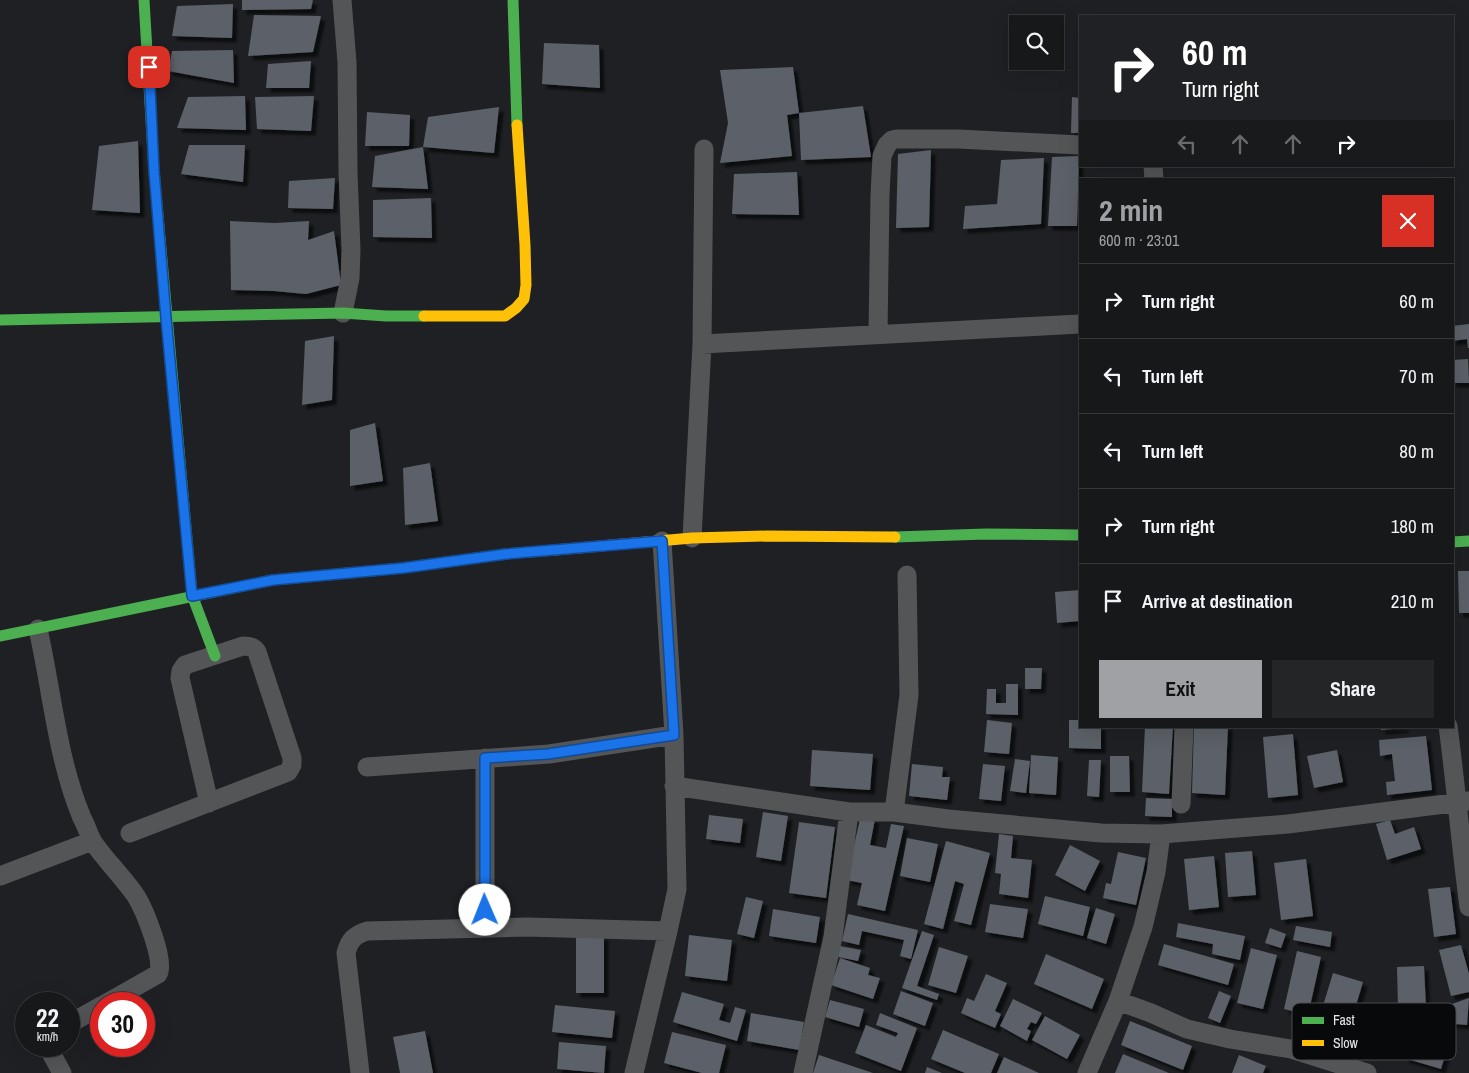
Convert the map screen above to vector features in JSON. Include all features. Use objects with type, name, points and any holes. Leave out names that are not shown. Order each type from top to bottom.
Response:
[{"type":"street","points":[[144,0],[154,171],[192,596],[215,656]]},
{"type":"street","points":[[342,0],[347,62],[351,250],[350,278],[344,313]]},
{"type":"street","points":[[0,320],[344,313],[386,316],[505,316],[524,299],[526,285],[516,112],[513,0]]},
{"type":"street","points":[[878,334],[882,156],[887,145],[892,140],[958,139],[1079,145]]},
{"type":"street","points":[[692,538],[702,344],[704,149]]},
{"type":"street","points":[[702,344],[1079,324]]},
{"type":"street","points":[[0,636],[273,580],[403,568],[506,554],[692,538],[767,536],[910,537],[986,534],[1079,535]]},
{"type":"street","points":[[634,1073],[677,889],[674,735],[662,541]]},
{"type":"street","points":[[1454,542],[1469,541]]},
{"type":"street","points":[[894,812],[909,695],[907,575]]},
{"type":"street","points":[[38,629],[72,793],[92,841],[136,896],[152,933],[160,962],[161,970],[158,974],[126,992]]},
{"type":"street","points":[[130,833],[209,803],[288,772],[292,765],[292,758],[258,652],[255,648],[243,646],[185,665],[181,671],[180,678],[209,803]]},
{"type":"street","points":[[1181,804],[1184,728]]},
{"type":"street","points":[[1448,728],[1464,801],[1462,852],[1469,907]]},
{"type":"street","points":[[367,767],[548,754],[674,735]]},
{"type":"street","points":[[485,758],[485,928]]},
{"type":"street","points":[[674,786],[849,812],[894,812],[1100,834],[1161,834],[1288,824],[1464,801]]},
{"type":"street","points":[[803,1073],[833,937],[849,812]]},
{"type":"street","points":[[1087,1073],[1118,1001],[1143,927],[1156,872],[1161,834]]},
{"type":"street","points":[[0,876],[92,841]]},
{"type":"street","points":[[360,1073],[346,953],[349,942],[358,934],[367,931],[527,927],[668,931]]},
{"type":"street","points":[[1118,1001],[1187,1029],[1230,1039],[1292,1049]]},
{"type":"street","points":[[53,1057],[62,1073]]},
{"type":"street","points":[[1326,1060],[1367,1073]]},
{"type":"building","points":[[242,0],[313,0],[311,9],[242,10]]},
{"type":"building","points":[[233,4],[232,38],[172,36],[177,6]]},
{"type":"building","points":[[254,15],[321,16],[313,52],[248,56]]},
{"type":"building","points":[[544,43],[599,45],[600,88],[542,84]]},
{"type":"building","points":[[233,50],[234,83],[168,71],[172,51]]},
{"type":"building","points":[[311,61],[309,88],[266,88],[268,64]]},
{"type":"building","points":[[793,67],[799,113],[787,115],[792,156],[720,163],[728,123],[720,70]]},
{"type":"building","points":[[245,96],[246,130],[177,128],[188,97]]},
{"type":"building","points":[[314,96],[311,131],[257,129],[255,97]]},
{"type":"building","points":[[1072,97],[1079,98],[1079,133],[1071,133]]},
{"type":"building","points":[[863,106],[871,157],[801,160],[799,113]]},
{"type":"building","points":[[499,107],[494,153],[423,147],[428,117]]},
{"type":"building","points":[[367,112],[410,115],[409,146],[365,146]]},
{"type":"building","points":[[138,141],[140,213],[92,210],[99,146]]},
{"type":"building","points":[[189,145],[245,145],[243,182],[181,174]]},
{"type":"building","points":[[423,147],[428,189],[372,187],[375,156]]},
{"type":"building","points":[[931,150],[929,227],[896,228],[898,154]]},
{"type":"building","points":[[1079,156],[1077,226],[1048,226],[1052,157]]},
{"type":"building","points":[[1044,158],[1041,224],[963,229],[965,206],[997,204],[1001,160]]},
{"type":"building","points":[[797,172],[799,215],[732,214],[734,174]]},
{"type":"building","points":[[335,178],[333,209],[288,208],[289,181]]},
{"type":"building","points":[[431,198],[432,238],[373,237],[373,200]]},
{"type":"building","points":[[230,221],[275,223],[309,221],[308,240],[334,231],[341,285],[306,294],[231,290]]},
{"type":"building","points":[[1469,324],[1469,348],[1467,339],[1454,341],[1454,326]]},
{"type":"building","points":[[334,336],[332,400],[302,405],[305,341]]},
{"type":"building","points":[[1468,359],[1469,383],[1454,383],[1454,360]]},
{"type":"building","points":[[375,423],[383,481],[350,486],[350,430]]},
{"type":"building","points":[[430,463],[438,521],[405,525],[403,468]]},
{"type":"building","points":[[1458,571],[1469,571],[1469,613],[1459,613]]},
{"type":"building","points":[[1079,590],[1079,621],[1057,623],[1055,592]]},
{"type":"building","points":[[1025,668],[1042,668],[1041,689],[1025,689]]},
{"type":"building","points":[[1006,684],[1018,684],[1018,715],[986,714],[987,689],[996,689],[996,703],[1006,703]]},
{"type":"building","points":[[987,720],[1012,723],[1009,754],[984,752]]},
{"type":"building","points":[[1069,720],[1079,720],[1079,728],[1101,728],[1101,749],[1069,748]]},
{"type":"building","points":[[1145,728],[1173,728],[1169,794],[1142,792]]},
{"type":"building","points":[[1194,728],[1228,728],[1225,795],[1192,793]]},
{"type":"building","points":[[1381,728],[1404,728],[1381,730]]},
{"type":"building","points":[[1293,734],[1298,795],[1268,798],[1263,737]]},
{"type":"building","points":[[1426,736],[1432,790],[1387,795],[1386,782],[1395,781],[1392,754],[1380,756],[1379,740]]},
{"type":"building","points":[[812,750],[873,754],[870,790],[810,786]]},
{"type":"building","points":[[1337,750],[1343,782],[1314,788],[1307,756]]},
{"type":"building","points":[[1031,755],[1058,757],[1056,795],[1029,793]]},
{"type":"building","points":[[1110,756],[1129,756],[1130,792],[1110,792]]},
{"type":"building","points":[[1015,759],[1030,761],[1026,793],[1010,791]]},
{"type":"building","points":[[1089,760],[1101,760],[1099,797],[1087,796]]},
{"type":"building","points":[[912,764],[943,767],[942,777],[950,777],[947,800],[909,796]]},
{"type":"building","points":[[983,764],[1005,766],[1001,801],[979,799]]},
{"type":"building","points":[[1146,798],[1172,799],[1172,817],[1145,816]]},
{"type":"building","points":[[763,812],[788,816],[781,861],[756,857]]},
{"type":"building","points":[[709,815],[743,819],[740,843],[706,839]]},
{"type":"building","points":[[861,815],[875,819],[870,845],[886,848],[891,824],[904,826],[885,911],[857,905],[862,883],[846,880]]},
{"type":"building","points":[[1390,820],[1395,834],[1414,827],[1421,849],[1387,860],[1376,824]]},
{"type":"building","points":[[799,822],[835,827],[826,898],[789,893]]},
{"type":"building","points":[[999,834],[1013,836],[1011,858],[1032,860],[1028,898],[999,894],[1001,874],[995,873]]},
{"type":"building","points":[[907,838],[938,844],[930,882],[900,876]]},
{"type":"building","points":[[946,841],[990,853],[971,925],[954,921],[964,884],[955,881],[943,929],[924,924]]},
{"type":"building","points":[[1070,845],[1100,861],[1085,891],[1055,875]]},
{"type":"building","points":[[1252,851],[1256,895],[1228,897],[1225,853]]},
{"type":"building","points":[[1118,852],[1146,858],[1136,905],[1103,898],[1106,883],[1111,884]]},
{"type":"building","points":[[1214,856],[1219,907],[1189,910],[1184,859]]},
{"type":"building","points":[[1306,859],[1313,916],[1281,920],[1274,863]]},
{"type":"building","points":[[1450,887],[1456,934],[1434,937],[1428,889]]},
{"type":"building","points":[[1045,896],[1090,907],[1083,936],[1038,924]]},
{"type":"building","points":[[746,897],[763,901],[754,938],[737,934]]},
{"type":"building","points":[[990,904],[1028,909],[1023,938],[985,932]]},
{"type":"building","points":[[1096,908],[1115,914],[1106,944],[1087,938]]},
{"type":"building","points":[[773,909],[820,917],[816,943],[769,936]]},
{"type":"building","points":[[848,914],[918,930],[911,959],[900,956],[904,940],[862,931],[859,945],[842,941]]},
{"type":"building","points":[[1178,923],[1245,936],[1240,960],[1212,954],[1213,944],[1176,937]]},
{"type":"building","points":[[1296,926],[1332,932],[1330,947],[1293,940]]},
{"type":"building","points":[[1270,928],[1286,934],[1281,948],[1265,943]]},
{"type":"building","points":[[922,931],[934,935],[917,986],[939,994],[937,1000],[902,988]]},
{"type":"building","points":[[689,935],[732,940],[727,981],[685,976]]},
{"type":"building","points":[[576,936],[604,936],[604,993],[576,993]]},
{"type":"building","points":[[1164,944],[1234,964],[1228,985],[1158,965]]},
{"type":"building","points":[[1461,945],[1469,974],[1469,992],[1451,996],[1439,950]]},
{"type":"building","points":[[840,946],[861,950],[858,961],[838,957]]},
{"type":"building","points":[[939,947],[968,956],[956,993],[928,985]]},
{"type":"building","points":[[1251,948],[1277,955],[1263,1009],[1237,1003]]},
{"type":"building","points":[[1297,951],[1321,957],[1311,1003],[1292,1003],[1292,1011],[1284,1009]]},
{"type":"building","points":[[1046,954],[1104,979],[1092,1009],[1034,984]]},
{"type":"building","points":[[840,958],[870,968],[868,975],[880,978],[873,999],[831,985]]},
{"type":"building","points":[[1424,966],[1426,1003],[1398,1003],[1397,967]]},
{"type":"building","points":[[1333,973],[1363,982],[1357,1003],[1324,1003]]},
{"type":"building","points":[[986,974],[1007,983],[995,1011],[1001,1014],[995,1028],[961,1013],[967,998],[974,1001]]},
{"type":"building","points":[[901,991],[933,1003],[925,1026],[893,1014]]},
{"type":"building","points":[[1219,991],[1231,996],[1220,1023],[1208,1018]]},
{"type":"building","points":[[682,992],[724,1004],[719,1020],[730,1023],[735,1007],[746,1010],[737,1041],[673,1022]]},
{"type":"building","points":[[1469,998],[1467,1025],[1456,1024],[1455,1003]]},
{"type":"building","points":[[1013,999],[1042,1013],[1036,1024],[1031,1022],[1027,1029],[1031,1031],[1027,1041],[1000,1026]]},
{"type":"building","points":[[830,1000],[864,1009],[859,1027],[825,1017]]},
{"type":"building","points":[[555,1005],[615,1011],[612,1038],[552,1032]]},
{"type":"building","points":[[751,1013],[804,1022],[799,1050],[747,1041]]},
{"type":"building","points":[[880,1013],[917,1028],[901,1071],[855,1053],[866,1025],[896,1037],[898,1033],[876,1025]]},
{"type":"building","points":[[1045,1016],[1080,1035],[1067,1059],[1032,1040]]},
{"type":"building","points":[[1130,1021],[1192,1046],[1183,1070],[1121,1045]]},
{"type":"building","points":[[943,1030],[999,1054],[991,1073],[965,1073],[931,1059]]},
{"type":"building","points":[[425,1031],[433,1073],[400,1073],[393,1037]]},
{"type":"building","points":[[672,1032],[726,1045],[719,1073],[702,1073],[664,1063]]},
{"type":"building","points":[[559,1042],[606,1046],[604,1073],[557,1069]]},
{"type":"building","points":[[1123,1054],[1169,1073],[1115,1073]]},
{"type":"building","points":[[819,1055],[873,1073],[813,1073]]},
{"type":"building","points":[[1239,1055],[1266,1066],[1263,1073],[1232,1073]]},
{"type":"building","points":[[1004,1057],[1039,1073],[997,1073]]},
{"type":"building","points":[[1411,1060],[1444,1060],[1441,1069]]},
{"type":"building","points":[[927,1067],[942,1073],[925,1073]]},
{"type":"traffic: fast","points":[[144,0],[154,171],[192,595],[215,656]]},
{"type":"traffic: fast","points":[[513,0],[517,125]]},
{"type":"traffic: fast","points":[[0,320],[343,313],[424,316]]},
{"type":"traffic: fast","points":[[895,537],[986,534],[1079,535]]},
{"type":"traffic: fast","points":[[1454,542],[1469,541]]},
{"type":"traffic: fast","points":[[0,636],[273,580],[403,568],[506,554],[555,550]]},
{"type":"traffic: slow","points":[[424,316],[505,316],[524,299],[526,285],[525,245],[517,125]]},
{"type":"traffic: slow","points":[[555,550],[692,538],[767,536],[895,537]]},
{"type":"route","points":[[149,67],[154,171],[192,596],[273,580],[403,568],[506,554],[662,541],[674,735],[548,754],[485,758],[485,910]]}]
